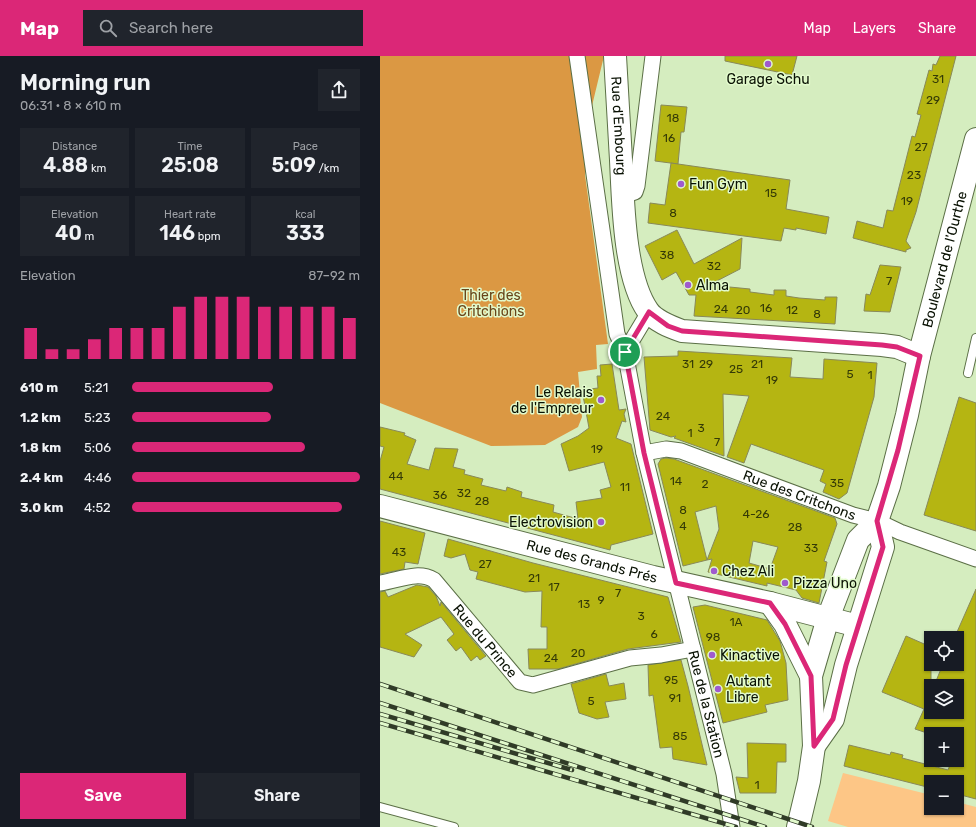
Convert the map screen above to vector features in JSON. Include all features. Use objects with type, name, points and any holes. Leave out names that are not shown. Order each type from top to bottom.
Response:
[{"type":"main road","name":"Rue d'Embourg","points":[[615,56],[623,196],[628,246],[640,296],[649,312]]},
{"type":"main road","name":"Boulevard de l'Ourthe","points":[[877,521],[900,443],[920,356],[975,149]]},
{"type":"main road","points":[[649,312],[668,326],[682,331],[882,345],[897,347],[920,356]]},
{"type":"main road","name":"Rue des Grands Prés","points":[[380,506],[676,583],[770,603],[858,626]]},
{"type":"main road","points":[[798,827],[809,781],[814,746],[811,676],[828,618],[858,540],[877,521]]},
{"type":"main road","points":[[814,746],[833,719],[846,665],[883,547],[877,521]]},
{"type":"main road","points":[[770,603],[785,624],[811,676]]},
{"type":"street","points":[[577,56],[615,327],[625,352],[644,453],[676,583]]},
{"type":"street","points":[[623,196],[635,192],[637,186],[653,56]]},
{"type":"street","points":[[625,352],[649,312]]},
{"type":"street","name":"Rue des Critchons","points":[[644,453],[666,449],[681,451],[854,515],[877,521],[900,532],[976,559]]},
{"type":"street","name":"Rue du Prince","points":[[380,583],[394,582],[416,575],[427,576],[434,580],[520,682],[533,685],[630,658],[661,655],[693,649]]},
{"type":"street","name":"Rue de la Station","points":[[676,583],[724,774],[732,827]]},
{"type":"lane","points":[[968,373],[976,338]]},
{"type":"lane","points":[[380,807],[454,827]]},
{"type":"shaded area","points":[[843,773],[924,793],[924,815],[964,815],[964,804],[976,807],[976,827],[848,827],[828,821]]},
{"type":"green space","name":"Thier des Critchions","points":[[380,56],[604,56],[591,110],[585,175],[608,344],[596,345],[597,369],[578,372],[582,417],[578,427],[545,445],[491,446],[380,403]]},
{"type":"building","name":"Garage Schu","points":[[725,56],[797,56],[792,75],[725,61]]},
{"type":"building","points":[[940,56],[956,56],[916,212],[906,241],[911,248],[906,250],[906,252],[853,238],[857,221],[883,228],[887,210],[893,211],[912,136],[915,137],[921,115],[917,114],[929,70],[932,71],[933,64],[936,65]]},
{"type":"building","points":[[661,105],[687,107],[684,132],[681,132],[678,164],[655,161]]},
{"type":"building","points":[[671,163],[790,180],[786,209],[829,217],[826,234],[796,228],[796,230],[784,228],[781,241],[648,223],[650,203],[665,205]]},
{"type":"building","points":[[677,230],[694,264],[742,238],[740,269],[709,285],[750,289],[750,292],[774,295],[774,290],[786,290],[786,296],[799,298],[825,300],[825,297],[837,297],[835,324],[694,316],[696,295],[689,295],[676,272],[662,280],[645,246]]},
{"type":"building","points":[[880,265],[901,267],[890,312],[864,311],[866,294],[870,295]]},
{"type":"building","points":[[678,351],[792,358],[790,377],[823,379],[824,359],[877,363],[874,397],[847,493],[839,499],[823,492],[826,484],[820,481],[824,470],[751,444],[744,463],[727,457],[749,396],[723,394],[724,456],[674,438],[676,436],[671,437],[650,430],[644,357],[678,356]]},
{"type":"building","points":[[612,364],[619,410],[626,409],[624,414],[626,422],[622,421],[616,438],[631,444],[653,534],[611,545],[610,550],[380,489],[380,461],[384,447],[380,446],[380,427],[405,433],[404,435],[416,440],[407,464],[429,470],[435,448],[458,449],[453,467],[465,470],[464,474],[483,479],[481,485],[506,491],[507,487],[522,492],[521,497],[554,505],[553,512],[578,519],[576,502],[602,498],[600,490],[611,487],[604,462],[569,471],[561,444],[578,436],[589,428],[582,390],[598,388],[597,376],[601,376],[600,365]]},
{"type":"building","points":[[959,397],[976,403],[976,531],[924,515]]},
{"type":"building","points":[[661,459],[674,459],[835,518],[837,524],[824,561],[827,562],[819,603],[802,598],[796,590],[767,583],[767,586],[708,572],[712,559],[683,566],[658,464]],"holes":[[[716,506],[719,529],[707,560],[695,512]],[[753,541],[778,547],[770,569],[749,563]]]},
{"type":"building","points":[[380,521],[425,533],[418,564],[405,562],[404,569],[380,574]]},
{"type":"building","points":[[448,539],[533,563],[668,597],[681,642],[628,649],[558,669],[529,669],[528,649],[547,649],[547,627],[541,627],[542,591],[525,592],[476,579],[478,572],[470,570],[465,554],[451,558],[444,556]]},
{"type":"building","points":[[417,585],[428,587],[436,596],[440,606],[441,602],[486,656],[480,660],[477,656],[471,661],[461,647],[456,651],[447,640],[454,634],[441,617],[405,634],[422,645],[414,657],[380,647],[380,592],[385,591],[388,597]]},
{"type":"building","points":[[976,589],[976,799],[964,796],[964,775],[924,775],[924,786],[844,766],[849,745],[890,755],[891,752],[903,755],[902,758],[924,764],[924,767],[936,767],[948,770],[949,767],[964,767],[964,727],[924,727],[924,732],[915,729],[924,709],[924,719],[964,719],[964,679],[937,679],[940,671],[964,671],[964,631],[957,631]]},
{"type":"building","points":[[705,605],[767,620],[780,641],[786,663],[788,700],[765,705],[767,712],[723,723],[693,607]]},
{"type":"building","points":[[906,636],[924,644],[924,671],[931,671],[931,679],[924,679],[924,709],[882,692]]},
{"type":"building","points":[[681,660],[707,765],[673,759],[672,747],[660,748],[653,695],[649,696],[648,665]]},
{"type":"building","points":[[606,674],[609,686],[624,683],[626,699],[605,702],[609,717],[597,719],[579,713],[571,684]]},
{"type":"building","points":[[747,743],[786,744],[786,762],[777,762],[776,793],[740,793],[736,777],[748,778]]},
{"type":"railway","points":[[380,684],[812,827]]},
{"type":"railway","points":[[380,703],[765,827]]},
{"type":"railway","points":[[380,714],[572,770]]},
{"type":"railway","points":[[380,723],[736,827]]},
{"type":"place","name":"Garage Schu","points":[[768,64]]},
{"type":"place","name":"Fun Gym","points":[[681,184]]},
{"type":"place","name":"Alma","points":[[688,285]]},
{"type":"place","name":"Le Relais de l'Empreur","points":[[601,400]]},
{"type":"place","name":"Electrovision","points":[[601,522]]},
{"type":"place","name":"Chez Ali","points":[[714,571]]},
{"type":"place","name":"Pizza Uno","points":[[785,583]]},
{"type":"place","name":"Kinactive","points":[[712,655]]},
{"type":"place","name":"Autant Libre","points":[[718,689]]},
{"type":"route","points":[[649,312],[668,326],[682,331],[882,345],[897,347],[920,356],[907,416],[877,521],[883,547],[846,665],[833,719],[814,746],[811,676],[785,624],[770,603],[676,583],[644,453],[625,352],[649,312]]}]
